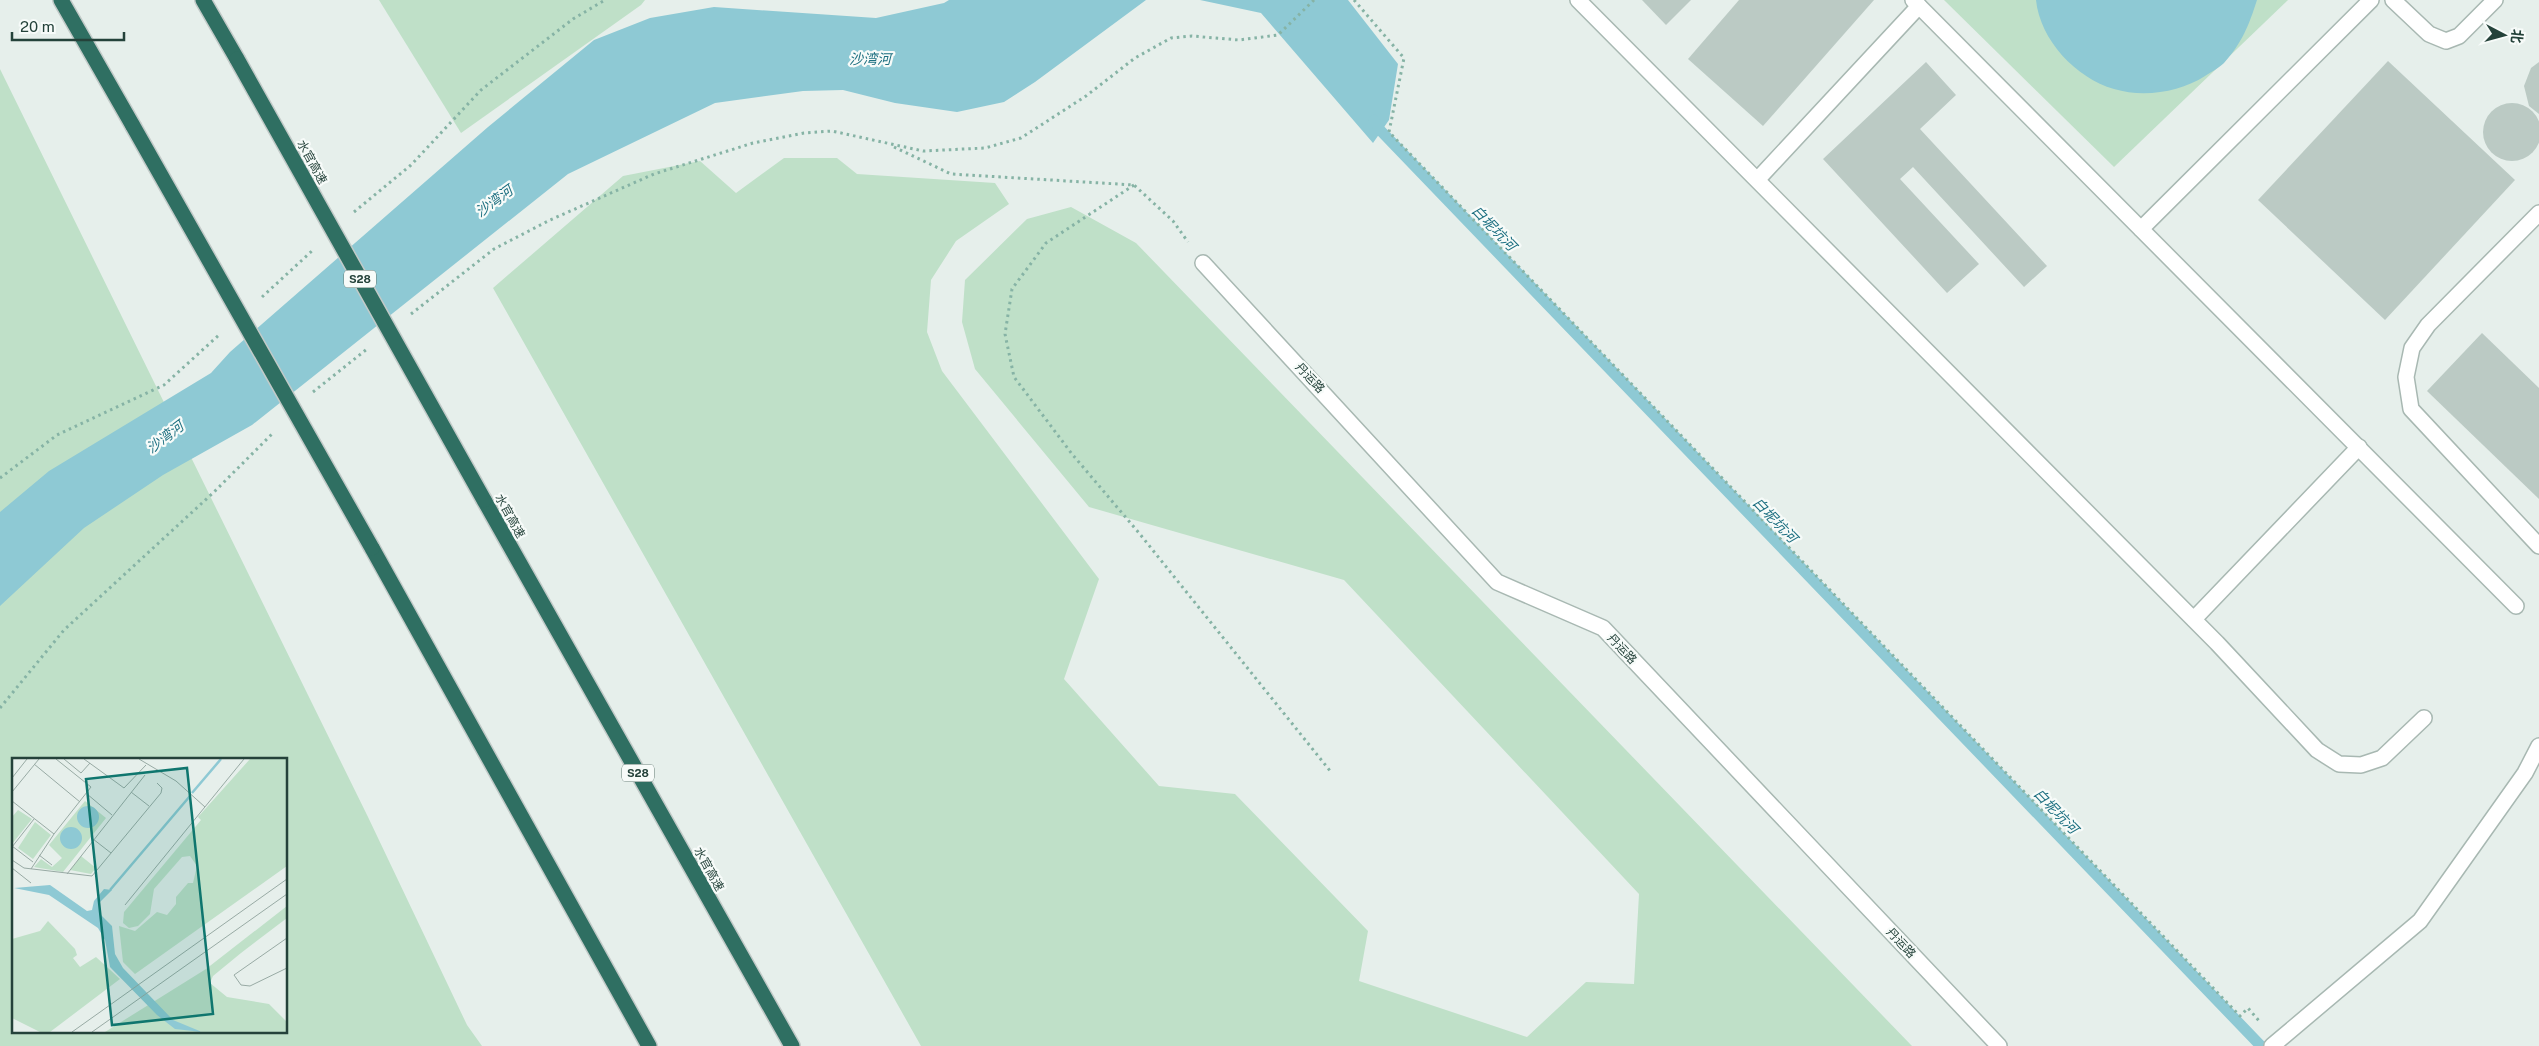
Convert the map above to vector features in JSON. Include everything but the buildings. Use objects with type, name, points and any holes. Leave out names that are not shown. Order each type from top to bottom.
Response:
[{"type":"highway","points":[[61,0],[372,548],[649,1046]]},
{"type":"highway","name":"水官高速","points":[[203,0],[792,1046]]},
{"type":"street","points":[[1578,0],[2194,619],[2318,750],[2339,764],[2361,765],[2382,758],[2424,718]]},
{"type":"street","points":[[2140,229],[2371,0]]},
{"type":"street","points":[[2393,0],[2428,34],[2446,41],[2459,36],[2495,0]]},
{"type":"street","points":[[1758,180],[1916,3],[2516,606]]},
{"type":"street","points":[[2539,213],[2428,325],[2412,348],[2406,377],[2411,409],[2539,546]]},
{"type":"street","name":"丹运路","points":[[1204,263],[1497,582],[1603,628],[1999,1046]]},
{"type":"street","points":[[2194,619],[2359,447]]},
{"type":"street","points":[[2274,1044],[2420,921],[2525,773],[2539,746]]},
{"type":"path","points":[[353,214],[410,165],[481,90],[573,19],[605,0]]},
{"type":"path","points":[[409,316],[494,249],[550,220],[654,174],[753,143],[804,133],[832,131],[923,151],[985,148],[1021,138],[1086,96],[1135,58],[1171,38],[1192,36],[1239,40],[1278,36],[1314,0]]},
{"type":"path","points":[[1354,0],[1404,58],[1389,132],[2240,1016],[2248,1008]]},
{"type":"path","points":[[889,144],[951,174],[1134,184],[1173,221],[1204,263]]},
{"type":"path","points":[[1134,184],[1046,243],[1012,289],[1005,334],[1014,377],[1072,454],[1139,533],[1331,772]]},
{"type":"path","points":[[259,300],[317,247]]},
{"type":"path","points":[[0,478],[57,435],[164,385],[222,332]]},
{"type":"path","points":[[310,395],[370,346]]},
{"type":"path","points":[[0,708],[64,630],[214,492],[276,430]]},
{"type":"green space","points":[[379,0],[645,0],[641,5],[461,133]]},
{"type":"green space","points":[[1944,0],[2288,0],[2114,167]]},
{"type":"green space","points":[[0,69],[368,817],[467,1025],[482,1046],[0,1046]]},
{"type":"green space","points":[[784,158],[837,158],[857,174],[995,183],[1009,204],[956,241],[931,280],[927,332],[942,371],[1099,579],[1064,679],[1159,786],[1235,794],[1368,931],[1359,981],[1527,1037],[1586,982],[1634,984],[1639,894],[1344,580],[1089,507],[975,369],[962,322],[965,280],[1027,219],[1071,207],[1136,243],[1912,1046],[921,1046],[493,288],[623,176],[700,161],[736,193]]},
{"type":"water","name":"沙湾河","points":[[949,0],[1146,0],[1035,82],[1004,102],[957,112],[895,103],[843,90],[803,91],[715,103],[568,174],[252,425],[163,475],[84,528],[0,606],[0,512],[49,471],[211,373],[230,352],[488,127],[594,40],[650,18],[714,7],[876,18],[944,3]]},
{"type":"water","points":[[1200,0],[1348,0],[1398,64],[1389,120],[1373,143],[1261,13]]},
{"type":"water","points":[[2036,0],[2257,0],[2248,26],[2240,41],[2222,65],[2195,82],[2173,90],[2137,93],[2125,92],[2100,84],[2074,67],[2052,43],[2039,15]]},
{"type":"waterway","name":"白坭坑河","points":[[1374,120],[1380,130],[2261,1046]]}]
